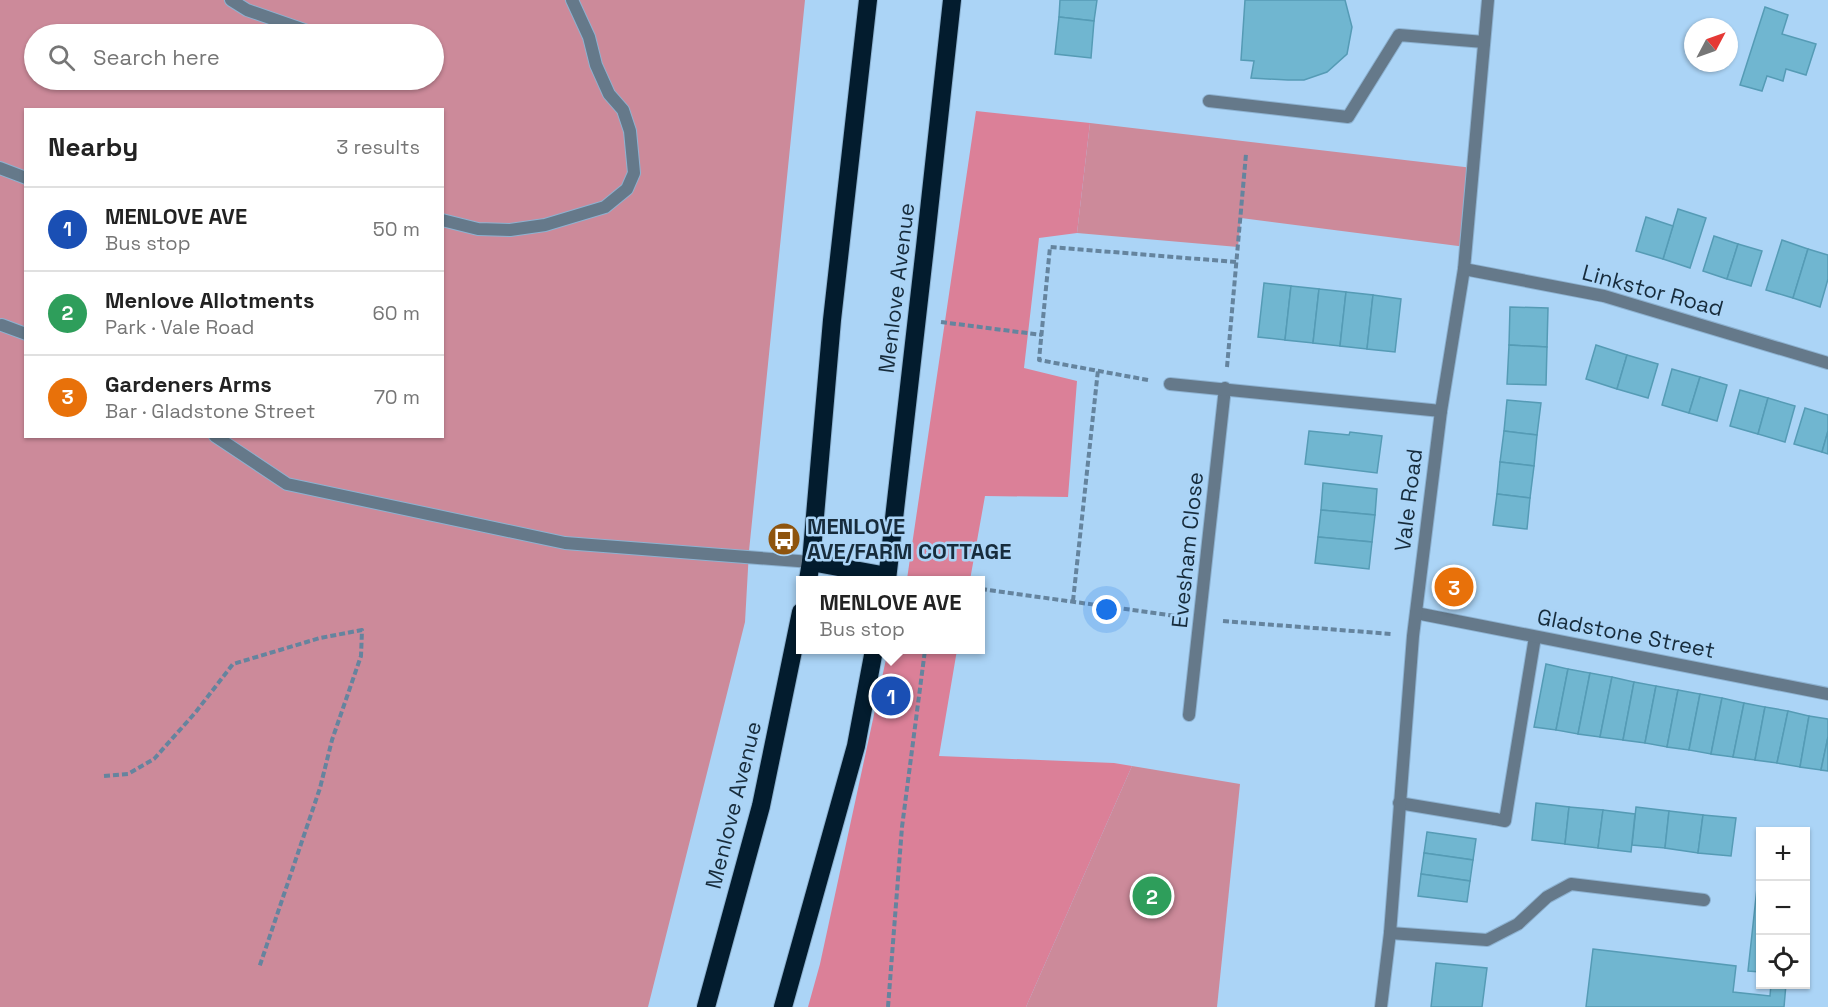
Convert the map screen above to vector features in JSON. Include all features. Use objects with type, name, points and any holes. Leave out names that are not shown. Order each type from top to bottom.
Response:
[{"type":"highway","points":[[808,576],[832,320],[868,0]]},
{"type":"highway","name":"Menlove Avenue","points":[[887,576],[952,0]]},
{"type":"highway","points":[[811,562],[878,576]]},
{"type":"highway","name":"Menlove Avenue","points":[[706,1007],[761,806],[796,636]]},
{"type":"highway","points":[[783,1007],[856,746],[873,654]]},
{"type":"street","points":[[231,0],[247,10],[287,24]]},
{"type":"street","points":[[444,221],[478,230],[510,230],[545,225],[605,207],[627,189],[634,173],[630,131],[623,110],[609,94],[596,65],[589,37],[572,0]]},
{"type":"street","name":"Vale Road","points":[[1381,1007],[1390,933],[1413,636],[1440,411],[1464,269],[1488,0]]},
{"type":"street","points":[[1209,101],[1348,117],[1399,35],[1484,42]]},
{"type":"street","points":[[0,168],[24,177]]},
{"type":"street","name":"Linkstor Road","points":[[1464,269],[1604,296],[1828,363]]},
{"type":"street","points":[[2,325],[24,333]]},
{"type":"street","points":[[1170,384],[1440,411]]},
{"type":"street","name":"Evesham Close","points":[[1189,715],[1225,388]]},
{"type":"street","points":[[218,438],[287,483],[553,541],[811,562]]},
{"type":"street","name":"Gladstone Street","points":[[1416,613],[1828,694]]},
{"type":"street","points":[[1399,803],[1505,820],[1535,637]]},
{"type":"street","points":[[1390,933],[1486,940],[1518,924],[1547,897],[1570,884],[1704,900]]},
{"type":"path","points":[[1225,388],[1246,154]]},
{"type":"path","points":[[1170,384],[1040,360],[1050,247],[1236,262]]},
{"type":"path","points":[[917,319],[1042,335]]},
{"type":"path","points":[[1073,601],[1098,370]]},
{"type":"path","points":[[985,590],[1200,619],[1413,636]]},
{"type":"path","points":[[104,776],[128,774],[154,759],[195,713],[233,664],[320,638],[362,630],[361,656],[332,740],[320,788],[259,968]]},
{"type":"path","points":[[888,1007],[902,827],[924,654]]},
{"type":"shaded area","points":[[0,0],[805,0],[749,551],[745,622],[648,1007],[0,1007]]},
{"type":"shaded area","points":[[976,111],[1090,123],[1077,233],[1039,238],[1024,368],[1077,381],[1068,497],[985,496],[971,576],[907,576]]},
{"type":"shaded area","points":[[1090,123],[1473,168],[1466,247],[1241,218],[1238,247],[1077,233]]},
{"type":"shaded area","points":[[887,654],[956,654],[939,756],[1114,763],[1132,766],[1026,1007],[808,1007],[820,964]]},
{"type":"shaded area","points":[[1132,766],[1240,784],[1217,1007],[1026,1007]]},
{"type":"building","points":[[1060,0],[1097,0],[1094,21],[1059,17]]},
{"type":"building","points":[[1245,0],[1345,0],[1352,27],[1347,54],[1327,72],[1304,80],[1251,78],[1254,61],[1241,60]]},
{"type":"building","points":[[1765,7],[1788,15],[1782,34],[1816,44],[1806,75],[1786,69],[1783,81],[1767,76],[1762,91],[1740,85]]},
{"type":"building","points":[[1059,17],[1094,21],[1091,58],[1055,54]]},
{"type":"building","points":[[1678,209],[1706,218],[1690,268],[1663,259]]},
{"type":"building","points":[[1646,217],[1673,226],[1663,259],[1636,251]]},
{"type":"building","points":[[1714,236],[1738,244],[1727,279],[1703,271]]},
{"type":"building","points":[[1782,240],[1808,249],[1793,298],[1766,290]]},
{"type":"building","points":[[1738,244],[1762,251],[1751,286],[1727,279]]},
{"type":"building","points":[[1808,249],[1828,255],[1828,279],[1820,307],[1793,298]]},
{"type":"building","points":[[1264,283],[1291,286],[1285,340],[1258,337]]},
{"type":"building","points":[[1291,286],[1319,289],[1313,343],[1285,340]]},
{"type":"building","points":[[1319,289],[1346,292],[1340,346],[1313,343]]},
{"type":"building","points":[[1346,292],[1373,295],[1367,349],[1340,346]]},
{"type":"building","points":[[1373,295],[1401,299],[1395,352],[1367,349]]},
{"type":"building","points":[[1510,307],[1548,308],[1547,347],[1509,345]]},
{"type":"building","points":[[1509,345],[1547,347],[1546,385],[1507,384]]},
{"type":"building","points":[[1596,345],[1627,355],[1617,389],[1586,379]]},
{"type":"building","points":[[1627,355],[1658,364],[1648,398],[1617,389]]},
{"type":"building","points":[[1672,369],[1700,377],[1689,413],[1662,405]]},
{"type":"building","points":[[1700,377],[1727,385],[1717,421],[1689,413]]},
{"type":"building","points":[[1740,390],[1768,398],[1758,434],[1730,426]]},
{"type":"building","points":[[1768,398],[1795,406],[1785,442],[1758,434]]},
{"type":"building","points":[[1507,400],[1541,403],[1537,435],[1504,431]]},
{"type":"building","points":[[1805,408],[1828,415],[1828,431],[1822,452],[1794,444]]},
{"type":"building","points":[[1309,431],[1349,435],[1350,432],[1382,436],[1377,473],[1305,464]]},
{"type":"building","points":[[1504,431],[1537,435],[1534,466],[1500,462]]},
{"type":"building","points":[[1828,431],[1828,454],[1822,452]]},
{"type":"building","points":[[1500,462],[1534,466],[1530,498],[1497,494]]},
{"type":"building","points":[[1323,483],[1377,489],[1375,515],[1321,510]]},
{"type":"building","points":[[1497,494],[1530,498],[1527,529],[1493,525]]},
{"type":"building","points":[[1321,510],[1375,515],[1372,542],[1318,537]]},
{"type":"building","points":[[1318,537],[1372,542],[1369,569],[1315,563]]},
{"type":"building","points":[[1546,664],[1568,669],[1556,730],[1534,727]]},
{"type":"building","points":[[1568,669],[1590,673],[1578,734],[1556,730]]},
{"type":"building","points":[[1590,673],[1612,677],[1600,737],[1578,734]]},
{"type":"building","points":[[1612,677],[1634,682],[1623,740],[1600,737]]},
{"type":"building","points":[[1634,682],[1656,686],[1645,743],[1623,740]]},
{"type":"building","points":[[1656,686],[1678,690],[1667,747],[1645,743]]},
{"type":"building","points":[[1678,690],[1700,694],[1689,750],[1667,747]]},
{"type":"building","points":[[1700,694],[1722,698],[1711,754],[1689,750]]},
{"type":"building","points":[[1722,698],[1744,703],[1733,757],[1711,754]]},
{"type":"building","points":[[1744,703],[1765,707],[1755,760],[1733,757]]},
{"type":"building","points":[[1765,707],[1788,711],[1777,763],[1755,760]]},
{"type":"building","points":[[1788,711],[1809,716],[1800,767],[1777,763]]},
{"type":"building","points":[[1809,716],[1828,719],[1828,737],[1821,770],[1800,767]]},
{"type":"building","points":[[1828,737],[1828,771],[1821,770]]},
{"type":"building","points":[[1536,803],[1569,807],[1565,844],[1532,840]]},
{"type":"building","points":[[1569,807],[1603,810],[1598,848],[1565,844]]},
{"type":"building","points":[[1636,807],[1669,811],[1665,848],[1632,845]]},
{"type":"building","points":[[1603,810],[1635,814],[1631,852],[1598,848]]},
{"type":"building","points":[[1669,811],[1703,815],[1698,853],[1665,848]]},
{"type":"building","points":[[1703,815],[1736,818],[1731,856],[1698,853]]},
{"type":"building","points":[[1427,832],[1476,839],[1473,860],[1424,853]]},
{"type":"building","points":[[1424,853],[1473,860],[1470,881],[1421,874]]},
{"type":"building","points":[[1421,874],[1470,881],[1467,902],[1418,896]]},
{"type":"building","points":[[1756,897],[1756,972],[1748,971]]},
{"type":"building","points":[[1593,949],[1736,966],[1733,992],[1770,996],[1771,989],[1786,989],[1784,1007],[1586,1007]]},
{"type":"building","points":[[1436,963],[1487,968],[1482,1007],[1431,1007]]},
{"type":"place","name":"MENLOVE AVE/FARM COTTAGE","points":[[784,539]]},
{"type":"place","name":"Gardeners Arms","points":[[1454,587]]},
{"type":"place","name":"MENLOVE AVE","points":[[891,696]]},
{"type":"place","name":"Menlove Allotments","points":[[1152,896]]}]
